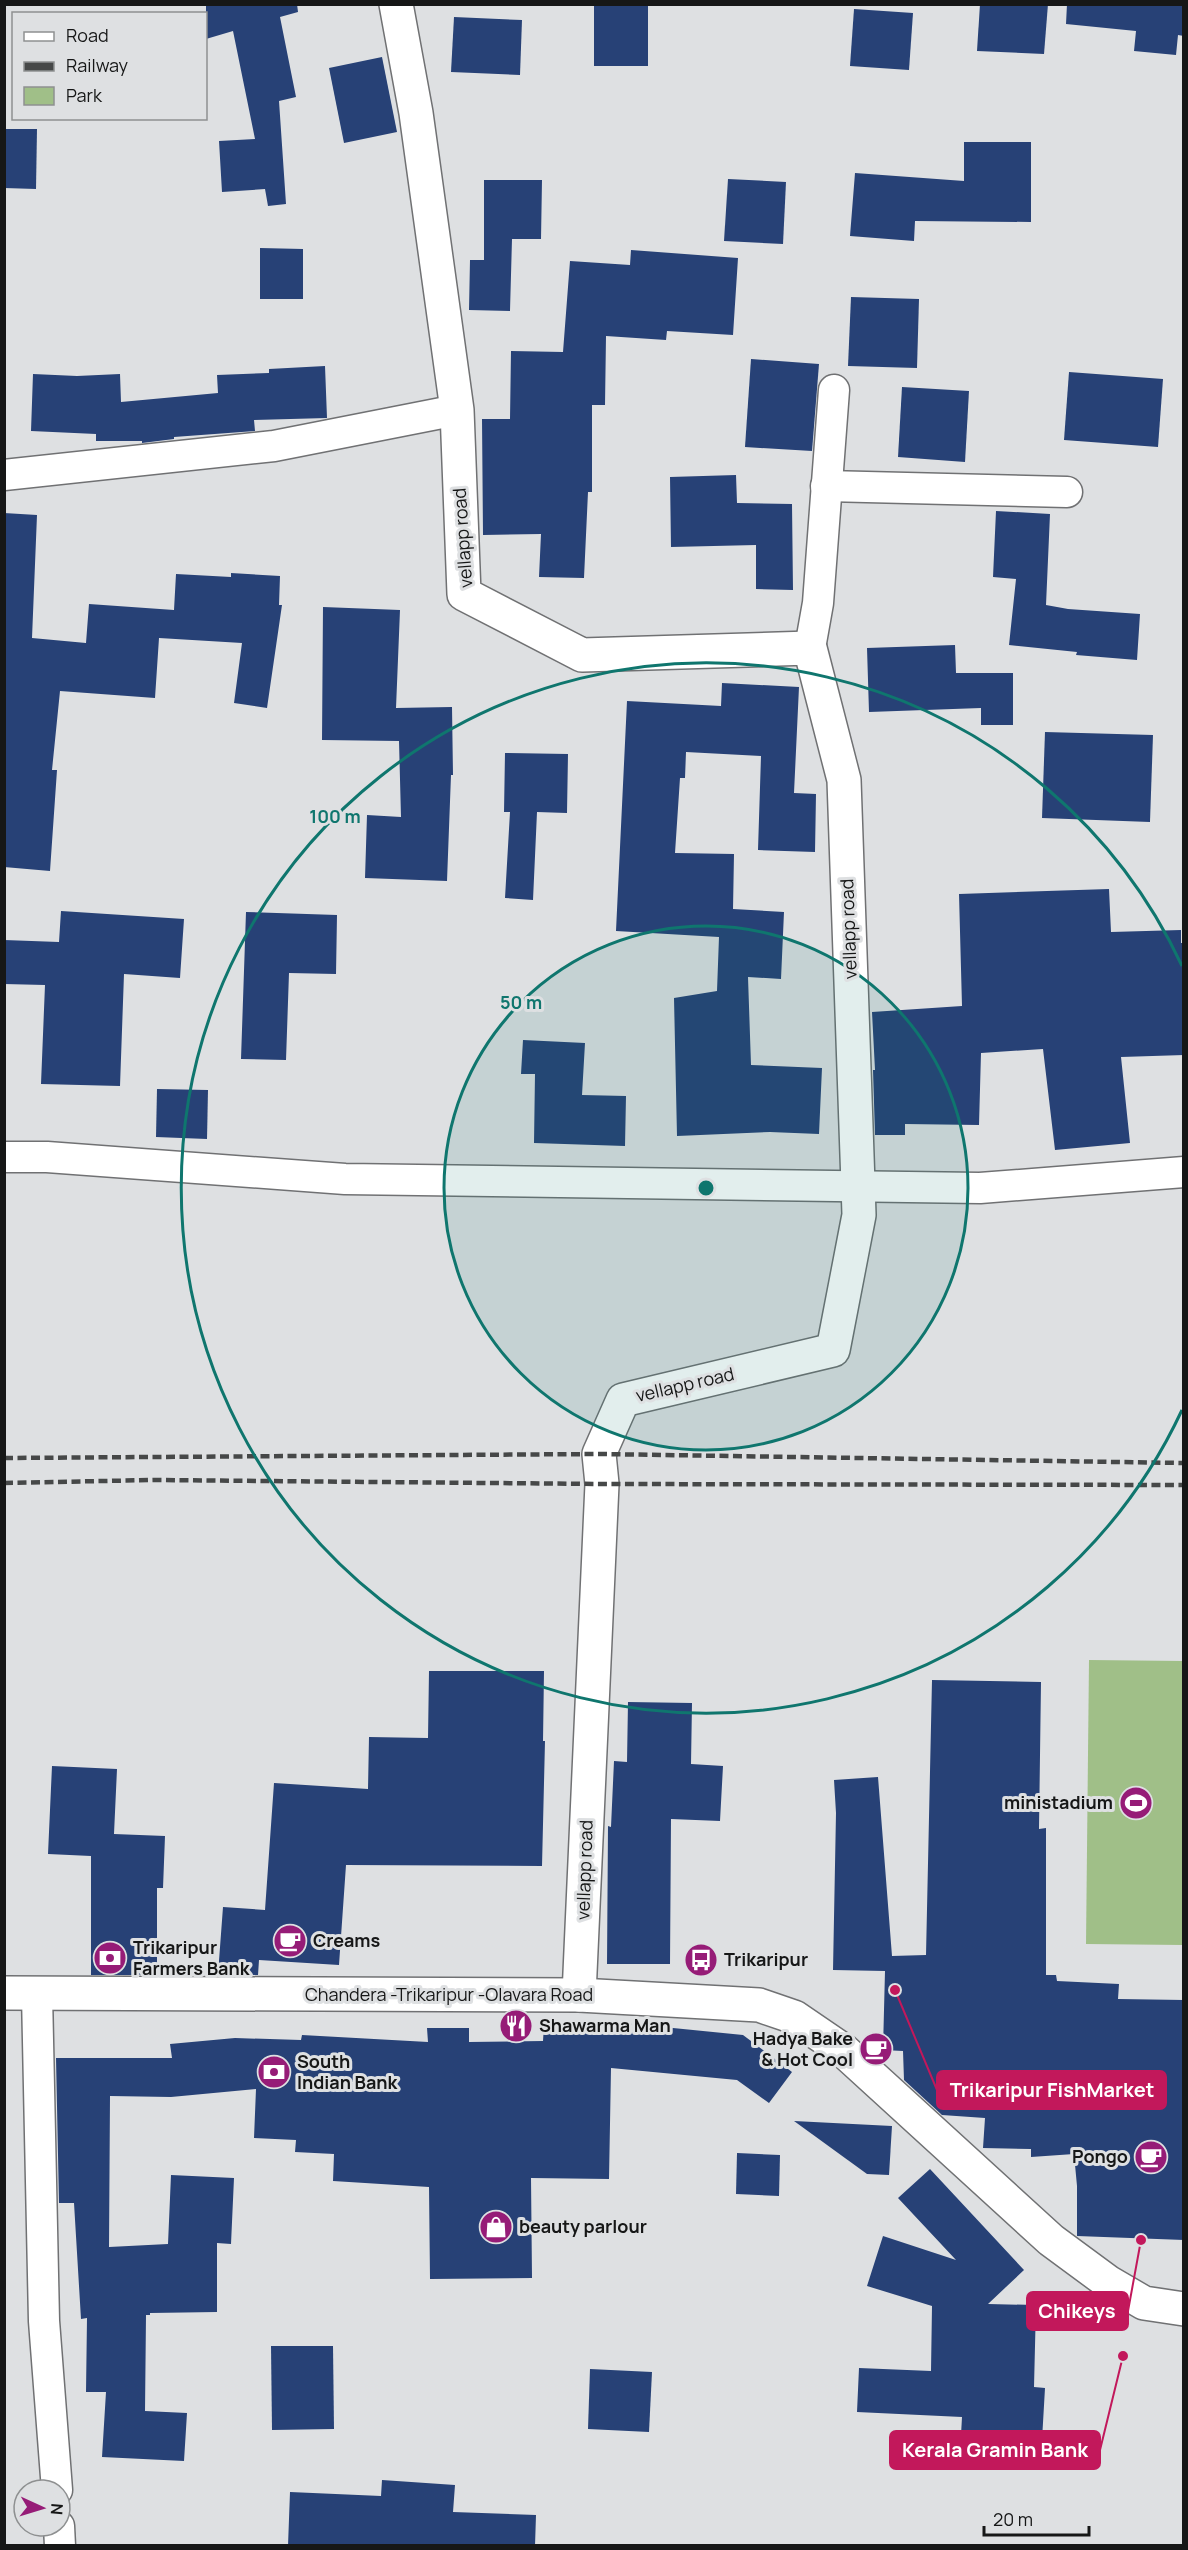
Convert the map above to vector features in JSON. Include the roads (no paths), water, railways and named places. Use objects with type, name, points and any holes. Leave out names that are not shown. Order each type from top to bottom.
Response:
[{"type":"main road","name":"vellapp road","points":[[396,4],[416,113],[457,410],[464,594],[582,655],[810,648],[844,780],[859,1215],[833,1350],[623,1400],[599,1454],[602,1484],[579,1995]]},
{"type":"main road","name":"Chandera -Trikaripur -Olavara Road","points":[[4,1993],[579,1995],[759,2006],[794,2017],[844,2051],[1060,2247],[1108,2282],[1144,2303],[1184,2309]]},
{"type":"street","points":[[810,648],[818,603],[834,390]]},
{"type":"street","points":[[4,475],[274,446],[457,410]]},
{"type":"street","points":[[826,486],[1067,492]]},
{"type":"street","points":[[4,1157],[47,1157],[345,1179],[858,1184],[980,1188],[1184,1172]]},
{"type":"street","points":[[37,1994],[44,2321],[56,2478]]},
{"type":"railway","points":[[4,1458],[599,1454],[1184,1463]]},
{"type":"railway","points":[[4,1483],[153,1480],[602,1484],[1184,1485]]},
{"type":"place","name":"ministadium","points":[[1136,1803]]},
{"type":"place","name":"Creams","points":[[290,1941]]},
{"type":"place","name":"Trikaripur Farmers Bank","points":[[110,1958]]},
{"type":"place","name":"Trikaripur","points":[[701,1960]]},
{"type":"place","name":"Trikaripur FishMarket","points":[[895,1990]]},
{"type":"place","name":"Shawarma Man","points":[[516,2026]]},
{"type":"place","name":"Hadya Bake & Hot Cool","points":[[876,2049]]},
{"type":"place","name":"South Indian Bank","points":[[274,2072]]},
{"type":"place","name":"Pongo","points":[[1151,2157]]},
{"type":"place","name":"beauty parlour","points":[[496,2227]]},
{"type":"place","name":"Chikeys","points":[[1141,2240]]},
{"type":"place","name":"Kerala Gramin Bank","points":[[1123,2356]]}]
